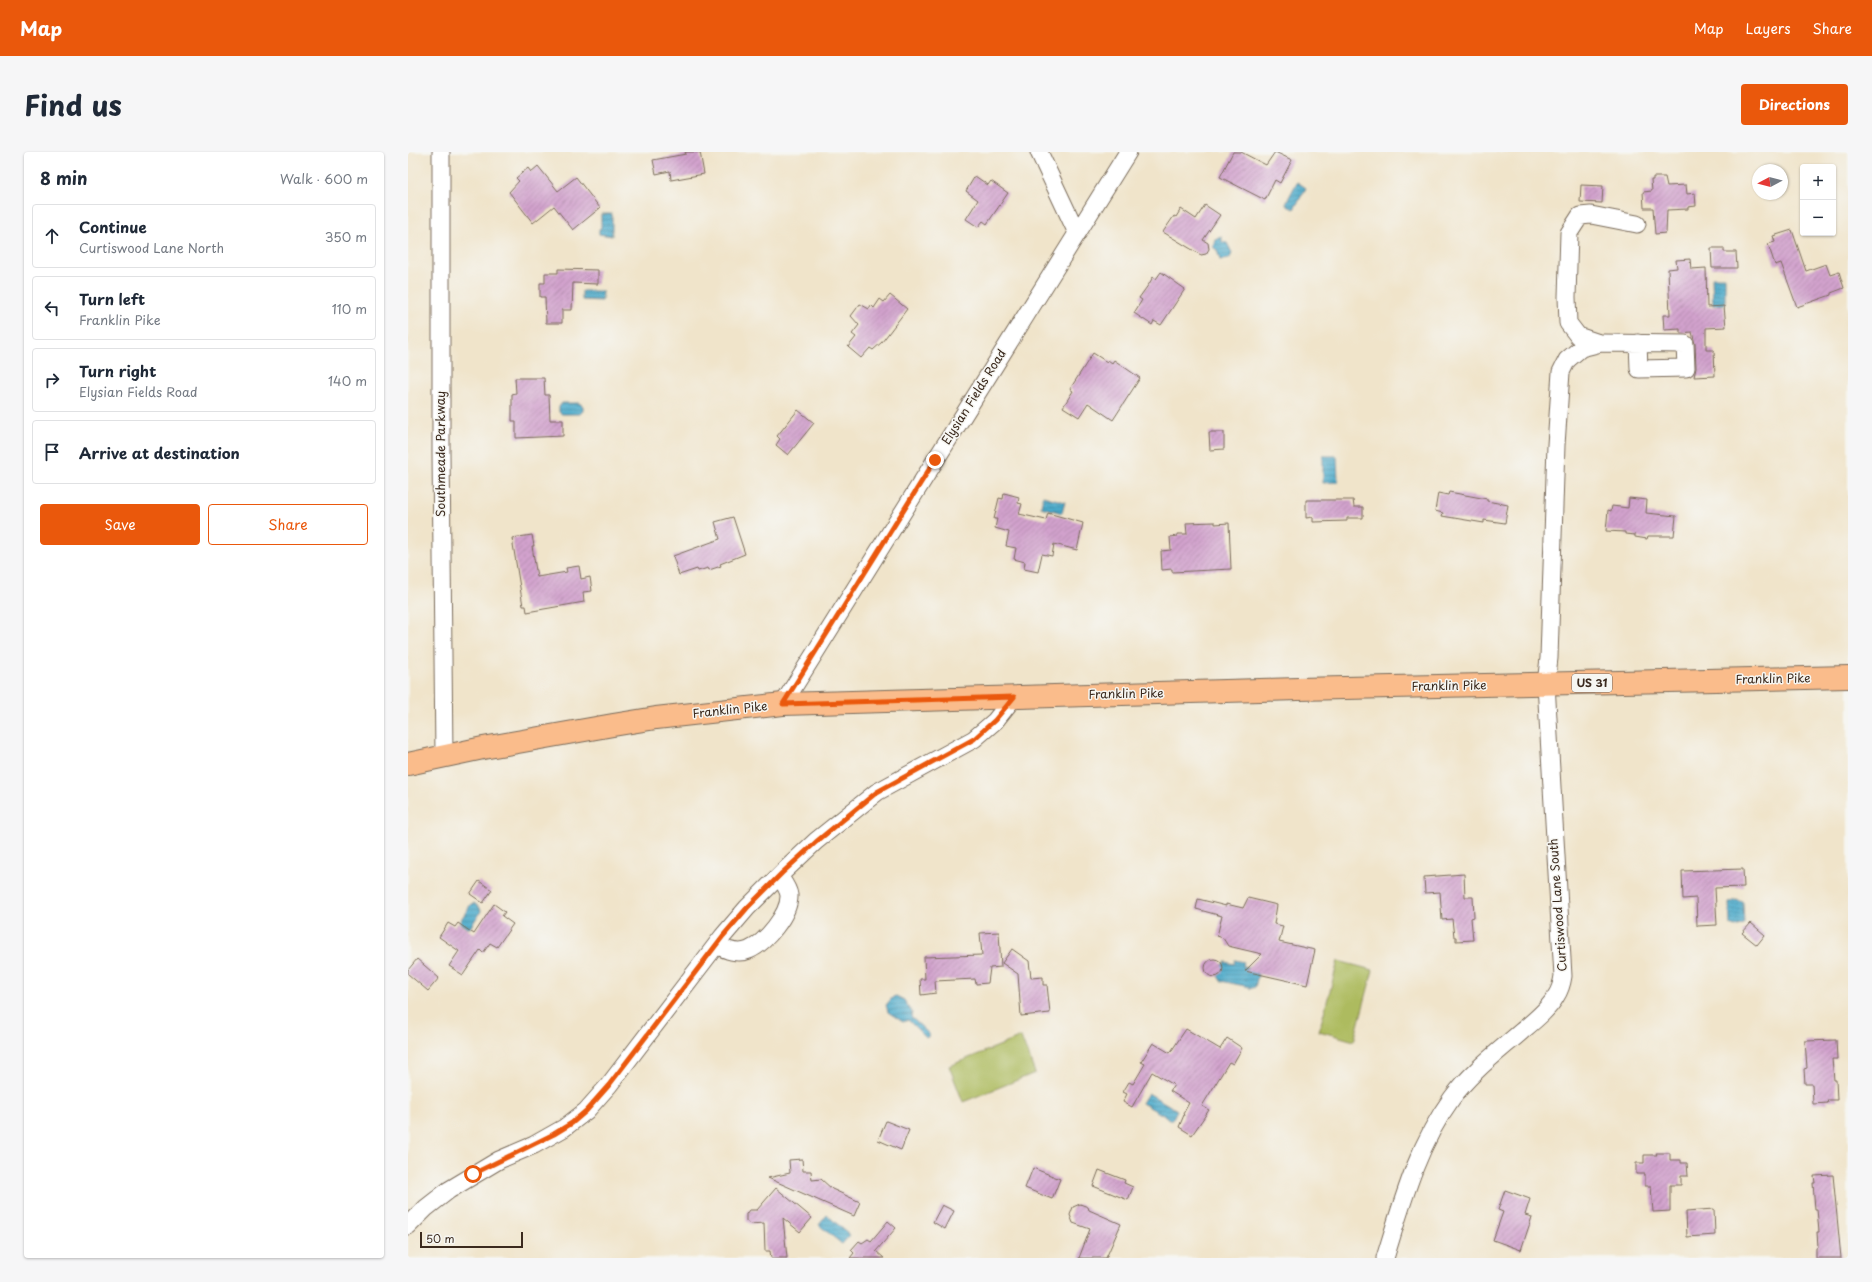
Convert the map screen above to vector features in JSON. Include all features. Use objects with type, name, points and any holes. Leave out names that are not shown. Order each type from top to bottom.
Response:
[{"type":"main road","name":"Franklin Pike","points":[[408,764],[444,756],[641,721],[783,704],[1848,677]]},
{"type":"street","name":"Southmeade Parkway","points":[[442,152],[441,447],[444,756]]},
{"type":"street","points":[[1039,152],[1077,234]]},
{"type":"street","name":"Elysian Fields Road","points":[[783,704],[1128,152]]},
{"type":"street","points":[[1567,360],[1568,233],[1580,216],[1591,215],[1636,224]]},
{"type":"street","points":[[1568,323],[1578,336],[1601,343]]},
{"type":"street","points":[[1567,360],[1580,348],[1601,343],[1638,344]]},
{"type":"street","name":"Curtiswood Lane South","points":[[1385,1258],[1410,1181],[1430,1132],[1441,1114],[1461,1086],[1535,1020],[1556,998],[1563,976],[1546,684],[1549,658],[1556,445],[1561,372],[1567,360]]},
{"type":"street","points":[[408,1226],[430,1205],[449,1190],[499,1160],[559,1131],[572,1123],[586,1111],[609,1085],[716,945],[747,908],[779,876],[816,842],[877,792],[974,739],[995,720],[1014,697]]},
{"type":"street","points":[[716,945],[732,951],[748,950],[759,943],[775,927],[783,917],[788,906],[789,894],[786,886],[779,876]]},
{"type":"green space","points":[[1338,961],[1373,970],[1354,1041],[1319,1031]]},
{"type":"green space","points":[[1021,1037],[1035,1073],[963,1102],[949,1066]]},
{"type":"water","points":[[1297,182],[1306,188],[1294,209],[1286,205],[1286,203]]},
{"type":"water","points":[[601,214],[612,214],[612,236],[599,234],[599,229],[601,228]]},
{"type":"water","points":[[1222,237],[1222,242],[1227,243],[1232,253],[1229,258],[1220,260],[1217,250],[1213,247],[1215,239]]},
{"type":"water","points":[[1712,277],[1725,277],[1725,304],[1713,305]]},
{"type":"water","points":[[582,291],[602,291],[602,301],[582,300]]},
{"type":"water","points":[[562,403],[579,403],[583,406],[583,411],[580,414],[562,414],[559,412],[559,407]]},
{"type":"water","points":[[1323,456],[1337,456],[1338,482],[1323,483]]},
{"type":"water","points":[[1043,496],[1065,502],[1062,513],[1041,507]]},
{"type":"water","points":[[1736,900],[1743,902],[1744,924],[1735,927],[1730,925],[1729,903]]},
{"type":"water","points":[[474,903],[480,908],[481,911],[470,928],[467,928],[460,923],[460,921],[471,904]]},
{"type":"water","points":[[1235,960],[1244,962],[1243,967],[1255,970],[1258,975],[1255,987],[1250,989],[1250,987],[1221,981],[1218,976],[1220,966],[1226,962],[1234,964]]},
{"type":"water","points":[[896,996],[904,1000],[912,1012],[911,1017],[930,1035],[926,1038],[908,1020],[903,1022],[888,1012],[886,1005],[893,997]]},
{"type":"water","points":[[1148,1093],[1177,1110],[1172,1120],[1142,1103]]},
{"type":"water","points":[[827,1215],[850,1235],[842,1244],[819,1225]]},
{"type":"building","points":[[685,152],[700,152],[704,174],[671,180],[670,171],[656,174],[653,160],[686,154]]},
{"type":"building","points":[[1233,152],[1241,152],[1266,165],[1275,152],[1292,160],[1280,183],[1275,180],[1265,200],[1220,177]]},
{"type":"building","points":[[538,166],[558,191],[576,177],[600,208],[573,230],[554,206],[533,223],[509,192],[519,181],[516,178],[528,168],[531,172]]},
{"type":"building","points":[[975,176],[988,185],[991,181],[1008,193],[987,224],[983,221],[978,227],[966,219],[978,200],[966,191]]},
{"type":"building","points":[[1653,177],[1665,177],[1667,186],[1686,185],[1687,194],[1695,193],[1696,206],[1688,207],[1688,209],[1667,210],[1666,233],[1655,234],[1653,208],[1644,208],[1643,192],[1652,191],[1651,180],[1653,180]]},
{"type":"building","points":[[1581,185],[1603,186],[1602,203],[1580,202]]},
{"type":"building","points":[[1205,205],[1220,215],[1203,240],[1208,243],[1209,249],[1206,254],[1201,255],[1163,232],[1181,209],[1196,219]]},
{"type":"building","points":[[1792,230],[1806,271],[1826,264],[1830,275],[1839,272],[1844,288],[1831,293],[1831,295],[1797,307],[1781,263],[1775,265],[1768,244],[1775,242],[1773,236]]},
{"type":"building","points":[[1711,248],[1724,248],[1724,252],[1736,252],[1737,268],[1712,268]]},
{"type":"building","points":[[1690,259],[1691,269],[1706,268],[1707,307],[1724,306],[1726,327],[1706,328],[1706,350],[1714,350],[1715,376],[1694,377],[1696,368],[1695,344],[1692,332],[1680,333],[1680,329],[1664,330],[1663,315],[1670,315],[1668,269],[1677,268],[1676,260]]},
{"type":"building","points":[[558,269],[598,270],[598,284],[573,283],[572,310],[562,310],[562,323],[546,323],[545,297],[540,297],[540,283],[545,283],[545,273],[558,273]]},
{"type":"building","points":[[1161,272],[1185,289],[1161,325],[1154,321],[1152,325],[1134,313],[1142,300],[1139,298],[1153,277],[1156,279]]},
{"type":"building","points":[[890,295],[907,309],[882,342],[873,350],[870,348],[861,358],[848,347],[856,337],[852,334],[859,325],[851,316],[860,304],[869,309],[871,305],[874,308],[880,299],[884,302]]},
{"type":"building","points":[[1093,353],[1107,362],[1108,360],[1112,363],[1114,360],[1140,378],[1113,420],[1088,403],[1079,417],[1063,407],[1073,391],[1070,389]]},
{"type":"building","points":[[515,378],[544,378],[545,395],[549,395],[550,420],[563,420],[563,436],[516,438],[516,421],[512,421],[512,394],[516,393]]},
{"type":"building","points":[[798,410],[814,423],[788,455],[776,445],[780,439],[777,436]]},
{"type":"building","points":[[1209,432],[1224,432],[1224,449],[1210,450]]},
{"type":"building","points":[[1449,492],[1487,499],[1487,501],[1508,505],[1505,523],[1484,520],[1484,523],[1442,516],[1443,513],[1435,511],[1438,493],[1448,495]]},
{"type":"building","points":[[1004,493],[1019,497],[1018,503],[1022,504],[1019,514],[1046,520],[1048,513],[1083,523],[1077,550],[1054,544],[1052,556],[1042,554],[1038,572],[1024,569],[1025,562],[1014,559],[1016,548],[1006,546],[1009,532],[995,528],[997,519],[994,519],[999,498],[1003,499]]},
{"type":"building","points":[[1629,498],[1647,500],[1646,513],[1676,516],[1674,536],[1648,536],[1647,539],[1635,537],[1635,535],[1625,534],[1625,532],[1606,531],[1608,510],[1611,511],[1612,506],[1628,508]]},
{"type":"building","points":[[1306,500],[1353,500],[1354,507],[1363,507],[1363,518],[1347,518],[1347,521],[1313,522],[1313,517],[1306,518]]},
{"type":"building","points":[[733,517],[745,554],[720,564],[721,566],[709,570],[708,568],[698,571],[697,569],[679,575],[673,556],[720,539],[715,522]]},
{"type":"building","points":[[1215,522],[1215,524],[1229,523],[1231,569],[1172,572],[1172,569],[1162,570],[1161,551],[1171,550],[1170,537],[1177,536],[1177,534],[1187,534],[1186,523]]},
{"type":"building","points":[[532,535],[534,546],[532,546],[537,577],[567,572],[566,568],[579,566],[581,579],[590,577],[592,591],[583,592],[584,602],[527,612],[526,606],[523,606],[512,538]]},
{"type":"building","points":[[1743,869],[1744,887],[1715,888],[1717,925],[1697,926],[1696,898],[1683,899],[1682,871]]},
{"type":"building","points":[[1464,874],[1465,897],[1473,897],[1474,917],[1471,918],[1473,940],[1456,941],[1456,937],[1454,937],[1452,919],[1442,920],[1440,892],[1425,893],[1424,877]]},
{"type":"building","points":[[479,881],[492,890],[483,903],[470,894]]},
{"type":"building","points":[[1248,898],[1277,905],[1274,924],[1283,926],[1279,942],[1315,950],[1307,985],[1245,971],[1262,954],[1228,946],[1223,938],[1217,936],[1222,916],[1196,909],[1198,899],[1226,906],[1226,904],[1243,908]]},
{"type":"building","points":[[494,904],[505,912],[502,916],[513,924],[497,947],[490,943],[483,953],[480,950],[463,975],[449,966],[459,951],[439,937],[448,923],[455,927],[458,923],[474,934]]},
{"type":"building","points":[[1751,923],[1765,935],[1757,945],[1742,933]]},
{"type":"building","points":[[999,932],[1001,967],[990,968],[988,983],[976,984],[975,979],[935,981],[936,993],[921,995],[920,979],[925,979],[924,957],[982,955],[980,933]]},
{"type":"building","points":[[1012,949],[1029,961],[1031,978],[1043,977],[1043,985],[1047,985],[1050,1013],[1021,1016],[1018,974],[1002,963]]},
{"type":"building","points":[[417,959],[439,978],[428,991],[408,974],[408,970]]},
{"type":"building","points":[[1210,959],[1218,959],[1223,964],[1221,975],[1218,977],[1210,977],[1205,972],[1205,964]]},
{"type":"building","points":[[1186,1029],[1220,1049],[1227,1038],[1242,1048],[1233,1064],[1229,1062],[1202,1106],[1209,1110],[1192,1135],[1179,1127],[1184,1115],[1183,1114],[1189,1103],[1170,1091],[1174,1085],[1152,1072],[1132,1107],[1123,1102],[1127,1094],[1123,1092],[1129,1082],[1133,1084],[1145,1064],[1141,1062],[1153,1043],[1170,1053]]},
{"type":"building","points":[[1836,1040],[1837,1059],[1832,1059],[1834,1080],[1836,1080],[1837,1100],[1827,1100],[1828,1103],[1813,1104],[1812,1084],[1805,1084],[1804,1069],[1807,1068],[1805,1041]]},
{"type":"building","points":[[886,1121],[909,1130],[901,1150],[878,1140]]},
{"type":"building","points":[[1656,1153],[1670,1153],[1670,1160],[1681,1160],[1681,1163],[1687,1163],[1688,1176],[1681,1176],[1681,1185],[1670,1185],[1670,1211],[1653,1212],[1651,1186],[1645,1186],[1645,1174],[1636,1174],[1636,1163],[1644,1163],[1644,1155],[1657,1155]]},
{"type":"building","points":[[802,1159],[803,1171],[811,1171],[812,1180],[821,1179],[832,1189],[860,1202],[854,1216],[768,1178],[790,1173],[789,1160]]},
{"type":"building","points":[[1033,1168],[1060,1179],[1052,1199],[1025,1188]]},
{"type":"building","points":[[1099,1170],[1125,1180],[1124,1183],[1133,1187],[1128,1200],[1093,1186]]},
{"type":"building","points":[[1833,1175],[1841,1258],[1816,1258],[1816,1248],[1818,1247],[1817,1232],[1819,1232],[1817,1209],[1815,1209],[1813,1183],[1815,1183],[1814,1176]]},
{"type":"building","points":[[776,1188],[812,1218],[800,1232],[783,1218],[787,1258],[771,1258],[770,1251],[765,1251],[764,1223],[750,1224],[746,1221],[746,1214],[749,1210],[757,1210]]},
{"type":"building","points":[[1505,1190],[1530,1199],[1525,1215],[1532,1217],[1521,1250],[1493,1240],[1503,1212],[1498,1210]]},
{"type":"building","points":[[1080,1204],[1088,1207],[1089,1210],[1121,1224],[1106,1258],[1079,1258],[1090,1229],[1073,1223],[1070,1215],[1073,1207]]},
{"type":"building","points":[[942,1205],[954,1211],[945,1229],[933,1222]]},
{"type":"building","points":[[1714,1209],[1715,1235],[1687,1237],[1686,1211]]},
{"type":"building","points":[[888,1221],[896,1228],[876,1251],[884,1258],[850,1258],[854,1253],[851,1250],[859,1241],[862,1243],[868,1239],[871,1241]]},
{"type":"route","points":[[473,1174],[554,1134],[572,1123],[586,1111],[600,1097],[700,964],[723,936],[747,908],[782,873],[848,814],[877,792],[936,758],[974,739],[987,729],[1014,697],[783,704],[935,460]]}]
